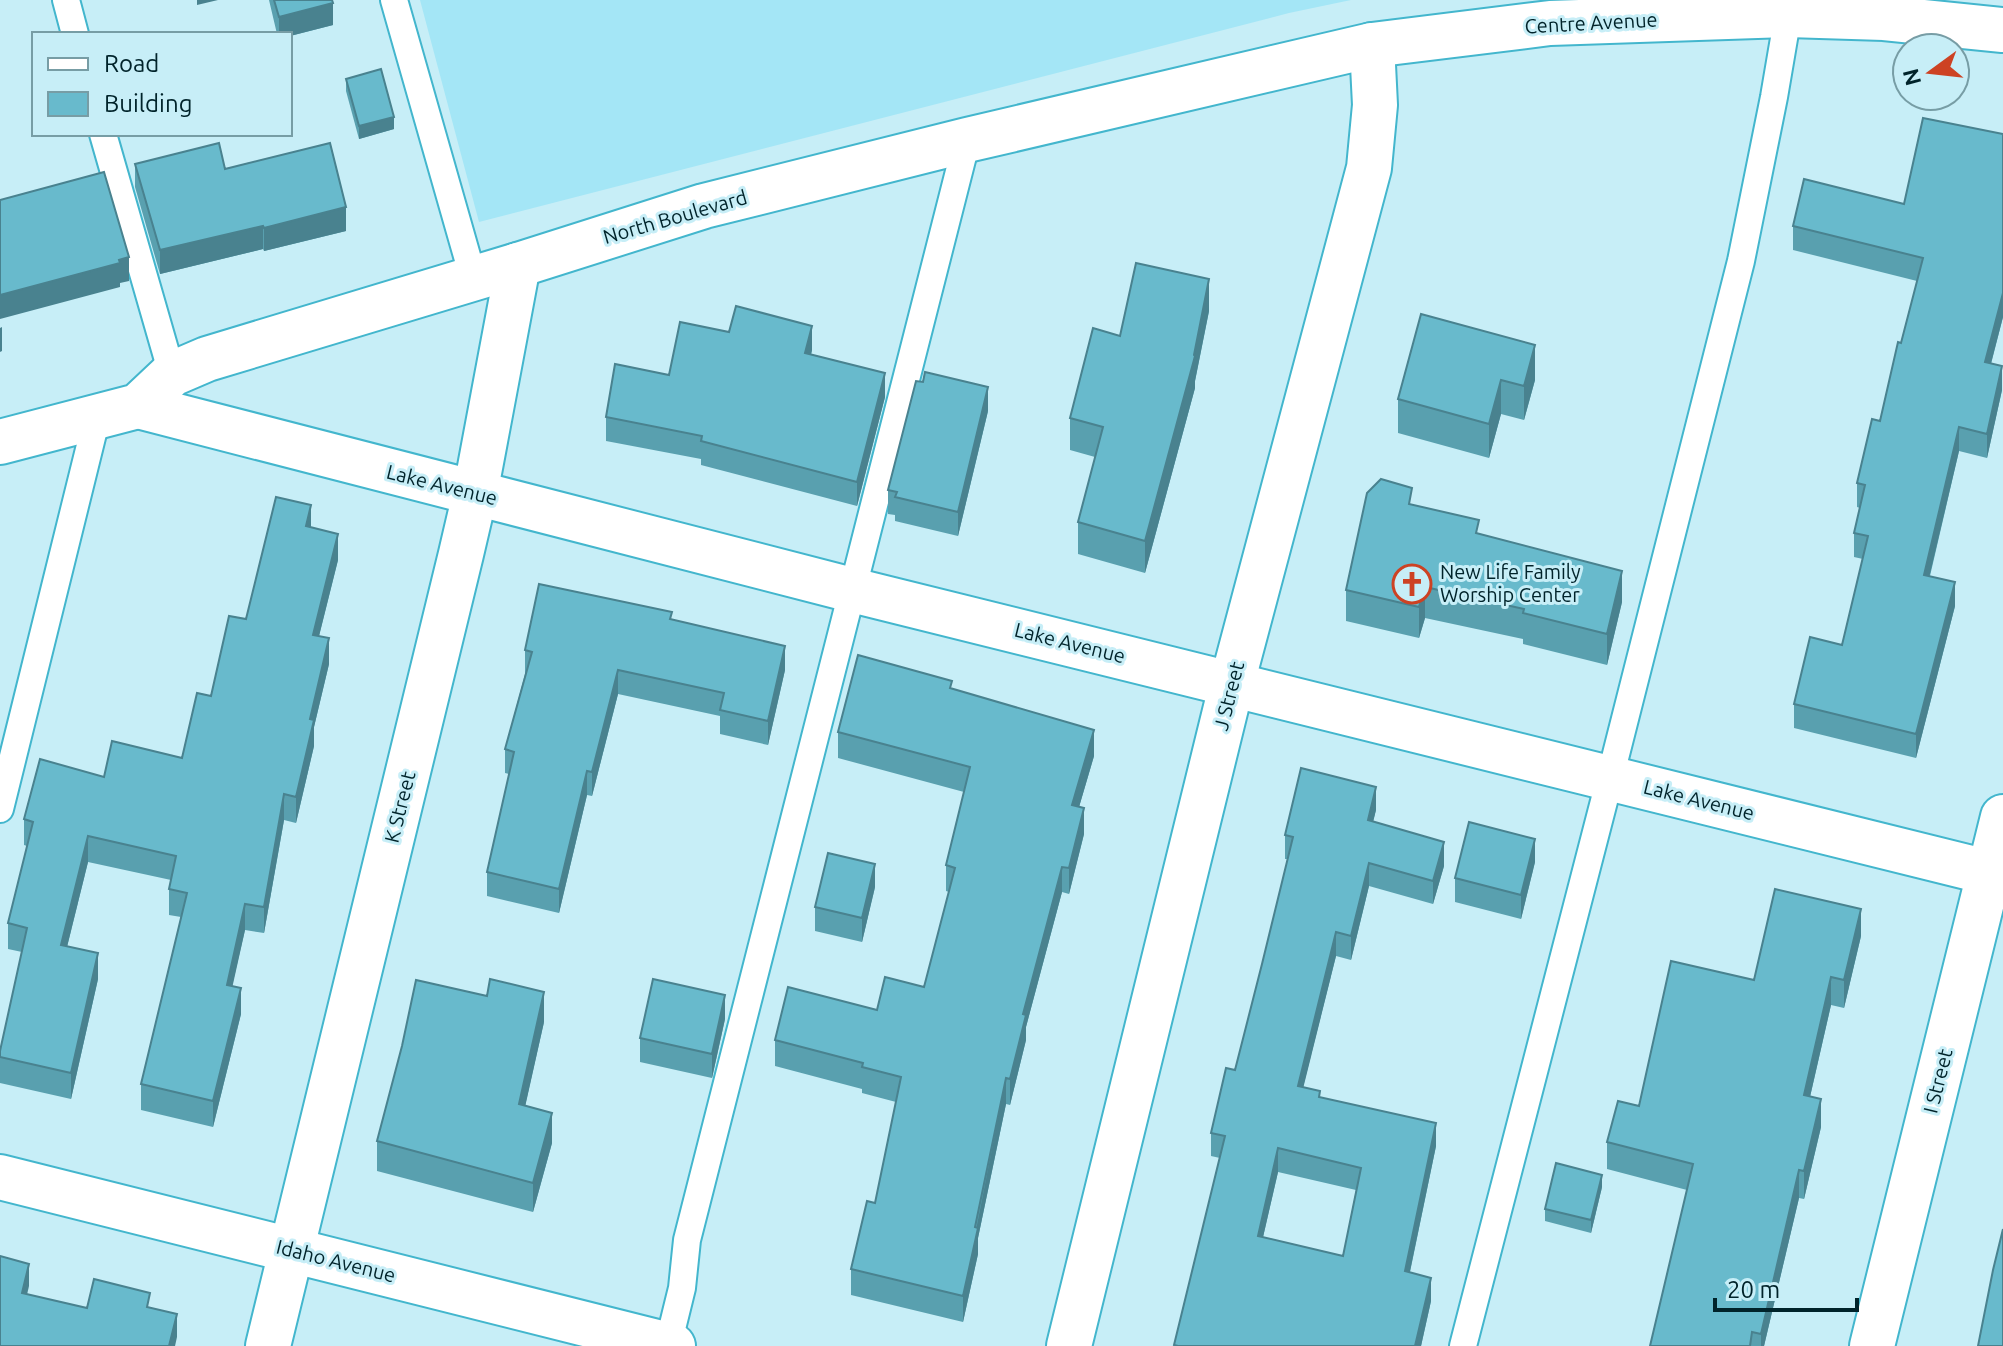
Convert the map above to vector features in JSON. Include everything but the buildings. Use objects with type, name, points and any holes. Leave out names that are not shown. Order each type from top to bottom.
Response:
[{"type":"street","name":"Centre Avenue","points":[[1372,45],[1550,23],[1788,15],[1884,18],[2003,30]]},
{"type":"street","name":"North Boulevard","points":[[0,442],[138,406],[172,374],[207,359],[704,206],[967,140],[1372,45]]},
{"type":"street","name":"J Street","points":[[1069,1346],[1232,683],[1369,168],[1375,105],[1372,45]]},
{"type":"street","name":"K Street","points":[[268,1346],[475,494],[518,265]]},
{"type":"street","name":"Lake Avenue","points":[[138,406],[852,590],[1996,874]]},
{"type":"street","name":"I Street","points":[[1872,1346],[1996,874],[2003,817]]},
{"type":"street","name":"Idaho Avenue","points":[[0,1177],[670,1345]]},
{"type":"lane","points":[[66,0],[74,32]]},
{"type":"lane","points":[[394,0],[473,277]]},
{"type":"lane","points":[[1463,1346],[1741,261],[1788,15]]},
{"type":"lane","points":[[104,136],[172,374]]},
{"type":"lane","points":[[670,1345],[682,1288],[687,1240],[967,140]]},
{"type":"lane","points":[[0,809],[97,417]]},
{"type":"shaded area","points":[[420,0],[1351,0],[1289,13],[479,222]]},
{"type":"place","name":"New Life Family Worship Center","points":[[1412,584]]}]
